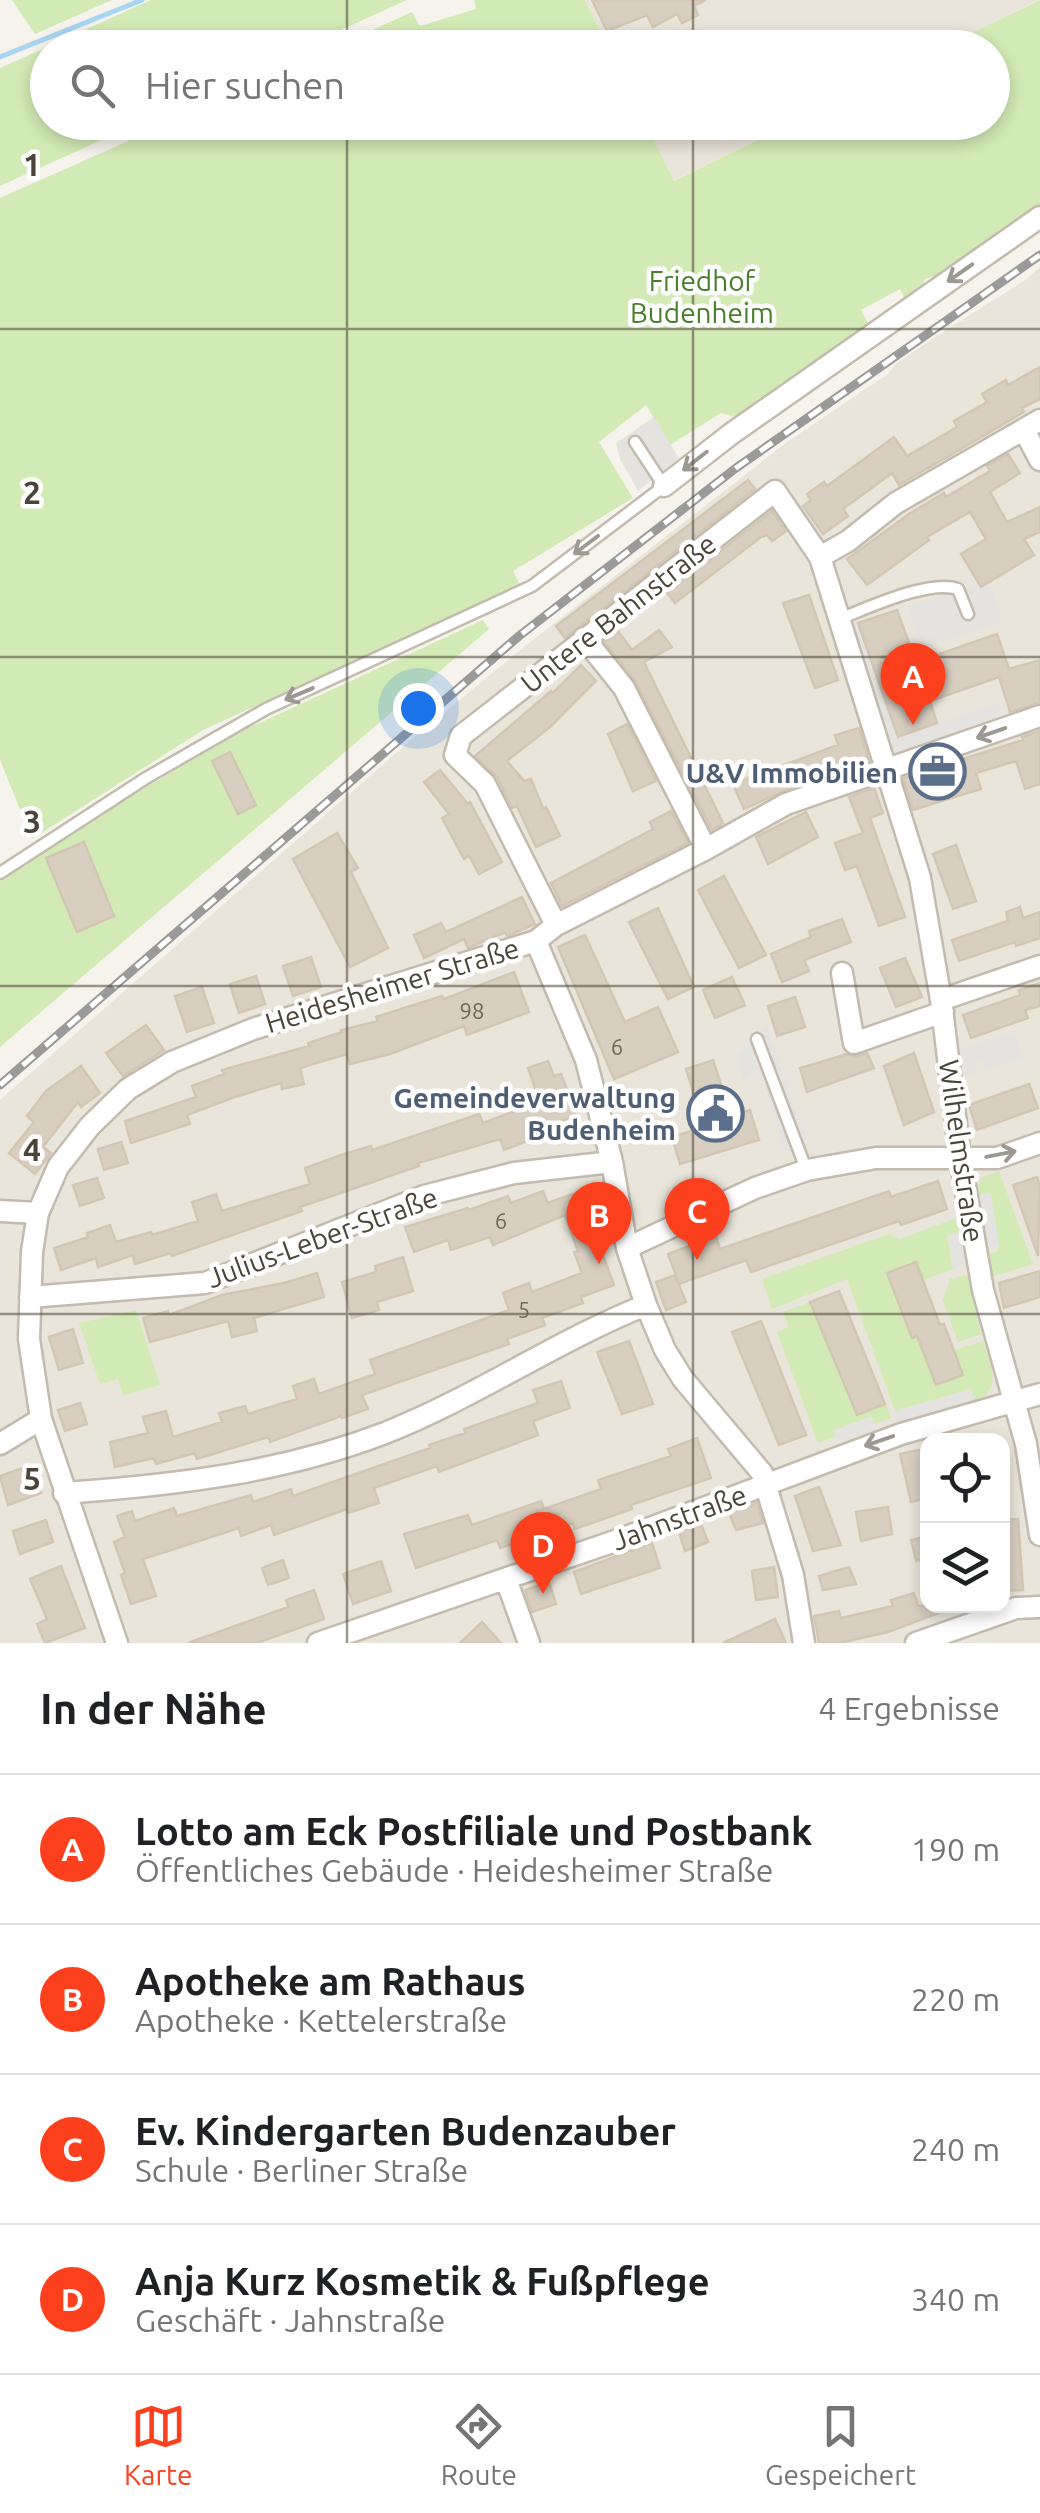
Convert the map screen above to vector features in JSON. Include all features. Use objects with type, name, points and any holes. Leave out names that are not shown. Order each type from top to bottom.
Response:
[{"type":"street","points":[[664,486],[731,434],[1040,217]]},
{"type":"street","points":[[820,557],[848,541],[896,503],[1032,425],[1040,460]]},
{"type":"street","name":"Wilhelmstraße","points":[[775,491],[820,557],[920,878],[983,1290],[1026,1444],[1040,1535]]},
{"type":"street","name":"Untere Bahnstraße","points":[[556,925],[486,784],[455,755],[461,736],[775,491]]},
{"type":"street","points":[[584,638],[624,688],[706,849]]},
{"type":"street","name":"Heidesheimer Straße","points":[[118,1643],[41,1419],[29,1339],[32,1252],[38,1213],[58,1167],[90,1126],[128,1090],[172,1062],[252,1029],[536,941],[556,925],[786,804],[1040,716]]},
{"type":"street","points":[[536,941],[586,1060],[612,1162],[627,1248],[646,1305],[665,1350],[683,1378],[756,1462],[793,1575],[804,1643]]},
{"type":"street","points":[[842,973],[854,1043],[1040,966]]},
{"type":"street","points":[[627,1248],[756,1188],[807,1170],[876,1158],[998,1158],[1040,1143]]},
{"type":"street","name":"Julius-Leber-Straße","points":[[30,1297],[206,1283],[424,1196],[514,1173],[612,1162]]},
{"type":"street","points":[[0,1211],[38,1213]]},
{"type":"street","points":[[64,1493],[178,1485],[264,1470],[367,1439],[524,1367],[599,1324],[646,1305]]},
{"type":"street","name":"Jahnstraße","points":[[318,1643],[506,1579],[900,1434],[1040,1394]]},
{"type":"street","points":[[0,1444],[41,1419]]},
{"type":"street","points":[[506,1579],[529,1643]]},
{"type":"street","points":[[916,1643],[1016,1608],[1040,1607]]},
{"type":"lane","points":[[0,872],[146,778],[266,708],[532,586],[664,486],[635,442]]},
{"type":"lane","points":[[839,619],[906,594],[947,585],[958,589],[968,614]]},
{"type":"lane","points":[[757,1039],[807,1170]]},
{"type":"shaded area","points":[[585,0],[1039,0],[979,30],[600,30]]},
{"type":"shaded area","points":[[653,140],[756,140],[673,181]]},
{"type":"shaded area","points":[[1040,267],[1040,1643],[0,1643],[0,1100],[412,739],[529,643],[787,442]]},
{"type":"shaded area","points":[[654,417],[679,458],[638,491],[620,459],[616,443]]},
{"type":"shaded area","points":[[989,582],[1003,621],[922,648],[908,606]]},
{"type":"shaded area","points":[[857,623],[897,738],[997,703],[1002,715],[890,755],[845,628]]},
{"type":"shaded area","points":[[768,1026],[806,1139],[794,1151],[782,1150],[761,1070],[743,1080],[736,1060],[754,1035]]},
{"type":"shaded area","points":[[1014,1032],[1023,1058],[986,1070],[982,1058],[974,1061],[978,1073],[966,1076],[959,1066],[955,1043],[966,1048]]},
{"type":"shaded area","points":[[991,1193],[999,1246],[984,1248],[976,1195]]},
{"type":"shaded area","points":[[960,1232],[966,1265],[953,1269],[947,1235]]},
{"type":"shaded area","points":[[971,1389],[974,1402],[899,1423],[895,1411]]},
{"type":"shaded area","points":[[871,1417],[876,1430],[838,1443],[833,1430]]},
{"type":"green space","points":[[12,0],[112,0],[44,30],[32,30]]},
{"type":"green space","points":[[151,0],[407,0],[341,30],[84,30]]},
{"type":"green space","points":[[474,0],[585,0],[600,30],[372,30],[412,12],[420,26],[476,9]]},
{"type":"green space","name":"Friedhof Budenheim","points":[[1040,0],[1040,206],[942,274],[925,279],[922,289],[905,301],[900,289],[861,310],[869,325],[735,417],[721,413],[670,445],[646,405],[599,442],[633,498],[513,571],[520,585],[203,730],[32,839],[0,760],[0,198],[131,140],[654,140],[674,181],[757,140],[1010,140],[1010,30],[978,30]]},
{"type":"green space","points":[[30,54],[30,140],[101,140],[0,186],[0,68]]},
{"type":"green space","points":[[483,620],[489,629],[0,1047],[0,882],[56,840],[242,731]]},
{"type":"green space","points":[[999,1171],[1033,1264],[991,1277],[986,1254],[997,1252],[999,1245],[991,1194],[976,1195],[981,1178]]},
{"type":"green space","points":[[957,1218],[960,1232],[947,1235],[953,1269],[923,1280],[916,1262],[888,1273],[935,1384],[963,1374],[954,1350],[983,1341],[992,1383],[989,1391],[974,1402],[970,1389],[895,1411],[847,1279],[772,1309],[762,1279],[889,1234],[899,1239]]},
{"type":"green space","points":[[968,1275],[981,1334],[958,1342],[943,1300],[950,1279]]},
{"type":"green space","points":[[810,1302],[857,1414],[886,1404],[891,1418],[874,1424],[871,1417],[834,1430],[836,1437],[818,1443],[777,1332],[789,1327],[783,1312]]},
{"type":"green space","points":[[136,1310],[160,1385],[123,1395],[118,1379],[100,1384],[79,1323]]},
{"type":"building","points":[[592,0],[706,0],[694,6],[698,15],[682,23],[677,14],[653,27],[647,15],[607,30]]},
{"type":"building","points":[[1040,367],[1040,399],[1022,408],[1024,412],[899,485],[892,473],[843,509],[848,516],[823,534],[803,506],[811,500],[807,494],[824,482],[827,486],[894,437],[907,456],[957,427],[954,421],[987,402],[982,394]]},
{"type":"building","points":[[1008,454],[1020,473],[990,492],[1007,522],[1040,507],[1040,532],[1024,539],[1034,555],[981,587],[961,554],[986,539],[970,512],[927,537],[929,540],[867,585],[847,559],[909,514],[990,471],[987,466]]},
{"type":"building","points":[[748,480],[755,489],[565,638],[556,626]]},
{"type":"building","points":[[772,511],[786,531],[772,541],[767,535],[761,537],[675,603],[667,593]]},
{"type":"building","points":[[809,595],[838,680],[815,688],[783,603]]},
{"type":"building","points":[[897,610],[916,662],[997,634],[1009,669],[1040,660],[1040,702],[1010,712],[999,677],[930,701],[937,723],[898,737],[858,623]]},
{"type":"building","points":[[659,630],[672,647],[644,662],[723,823],[712,830],[636,682],[604,642],[618,631],[632,650]]},
{"type":"building","points":[[581,665],[596,681],[550,727],[507,761],[524,781],[531,779],[560,836],[536,847],[517,806],[512,808],[497,777],[475,756],[553,693]]},
{"type":"building","points":[[627,724],[656,781],[633,791],[608,734]]},
{"type":"building","points":[[859,728],[869,761],[845,769],[844,765],[744,809],[733,784],[838,745],[835,735]]},
{"type":"building","points":[[1040,731],[1040,784],[1025,789],[1016,761],[976,773],[981,789],[913,810],[903,778]]},
{"type":"building","points":[[230,752],[256,805],[238,814],[212,761]]},
{"type":"building","points":[[440,770],[470,802],[502,862],[479,874],[469,856],[464,859],[442,818],[449,814],[424,782]]},
{"type":"building","points":[[874,788],[883,813],[870,818],[905,917],[879,926],[857,866],[845,870],[835,843],[863,833],[849,797]]},
{"type":"building","points":[[671,811],[688,843],[562,906],[551,883],[653,829],[650,822]]},
{"type":"building","points":[[806,812],[818,837],[768,864],[756,837]]},
{"type":"building","points":[[337,833],[358,868],[351,872],[388,948],[350,967],[293,859]]},
{"type":"building","points":[[84,842],[114,916],[77,932],[46,858]]},
{"type":"building","points":[[956,845],[976,901],[953,909],[933,854]]},
{"type":"building","points":[[724,876],[766,955],[739,968],[698,890]]},
{"type":"building","points":[[522,897],[535,924],[468,948],[464,939],[424,958],[414,935],[441,923],[446,932]]},
{"type":"building","points":[[1020,907],[1023,918],[1040,912],[1040,938],[959,961],[952,940],[1008,921],[1006,912]]},
{"type":"building","points":[[658,908],[694,987],[668,999],[629,922]]},
{"type":"building","points":[[842,919],[851,942],[804,960],[809,971],[782,982],[771,954],[811,937],[809,931]]},
{"type":"building","points":[[585,935],[625,1022],[658,1007],[678,1052],[614,1079],[558,947]]},
{"type":"building","points":[[311,957],[321,987],[293,996],[283,966]]},
{"type":"building","points":[[905,958],[922,997],[896,1007],[880,968]]},
{"type":"building","points":[[514,972],[529,1012],[467,1035],[464,1026],[390,1054],[350,1064],[347,1054],[300,1068],[304,1084],[282,1089],[281,1083],[232,1098],[187,1115],[190,1124],[131,1143],[125,1121],[196,1097],[192,1086],[224,1074],[222,1070],[309,1046],[308,1043],[341,1030],[378,1021],[376,1017],[442,996],[444,999]]},
{"type":"building","points":[[256,976],[265,1004],[239,1013],[230,984]]},
{"type":"building","points":[[732,977],[745,1005],[715,1018],[703,990]]},
{"type":"building","points":[[1040,983],[1040,1006],[1025,1010],[1028,1018],[971,1038],[963,1015],[1020,995],[1019,990]]},
{"type":"building","points":[[202,987],[214,1023],[187,1032],[175,996]]},
{"type":"building","points":[[795,997],[805,1027],[777,1036],[768,1006]]},
{"type":"building","points":[[146,1025],[164,1050],[123,1076],[106,1053]]},
{"type":"building","points":[[867,1053],[874,1068],[807,1092],[800,1068],[847,1054]]},
{"type":"building","points":[[914,1053],[934,1112],[904,1125],[884,1066]]},
{"type":"building","name":"Gemeindeverwaltung Budenheim","points":[[713,1060],[731,1116],[750,1110],[759,1140],[680,1164],[672,1137],[704,1127],[686,1069]]},
{"type":"building","points":[[548,1061],[554,1076],[561,1074],[577,1115],[528,1133],[530,1140],[504,1150],[500,1139],[418,1163],[419,1166],[300,1207],[302,1211],[172,1256],[171,1253],[135,1264],[133,1255],[98,1267],[96,1258],[61,1270],[54,1248],[88,1237],[87,1233],[110,1225],[116,1242],[151,1232],[152,1235],[198,1221],[192,1202],[216,1194],[222,1211],[310,1184],[305,1168],[344,1154],[371,1146],[372,1150],[479,1114],[483,1123],[540,1102],[528,1068]]},
{"type":"building","points":[[81,1066],[100,1093],[81,1107],[78,1102],[43,1147],[51,1153],[35,1174],[9,1153],[34,1122],[27,1116],[46,1091]]},
{"type":"building","points":[[1029,1084],[1038,1108],[977,1130],[969,1105]]},
{"type":"building","points":[[121,1142],[128,1163],[104,1170],[98,1149]]},
{"type":"building","points":[[1037,1177],[1040,1186],[1038,1256],[1013,1185]]},
{"type":"building","points":[[97,1178],[104,1198],[80,1206],[73,1185]]},
{"type":"building","points":[[938,1181],[947,1209],[901,1225],[899,1221],[751,1272],[746,1260],[679,1284],[668,1254],[716,1236],[720,1249],[889,1191],[891,1197]]},
{"type":"building","points":[[584,1190],[596,1224],[592,1226],[614,1285],[581,1297],[583,1303],[542,1318],[545,1325],[507,1339],[509,1344],[362,1395],[368,1409],[270,1442],[268,1437],[197,1459],[195,1453],[156,1464],[154,1458],[115,1467],[110,1442],[148,1433],[143,1417],[166,1411],[173,1437],[222,1422],[219,1413],[245,1406],[248,1414],[297,1399],[293,1386],[314,1379],[319,1394],[375,1374],[370,1360],[509,1310],[503,1293],[529,1283],[532,1292],[582,1273],[565,1215],[493,1245],[490,1237],[451,1250],[448,1240],[414,1252],[405,1227],[508,1196],[511,1203],[543,1191],[548,1203]]},
{"type":"building","points":[[403,1257],[413,1291],[377,1302],[379,1310],[352,1318],[342,1282],[376,1272],[375,1266]]},
{"type":"building","points":[[916,1262],[963,1375],[936,1385],[917,1336],[912,1338],[887,1273]]},
{"type":"building","points":[[1040,1271],[1040,1297],[1004,1308],[999,1283]]},
{"type":"building","points":[[317,1273],[324,1297],[254,1318],[257,1331],[232,1337],[228,1321],[150,1342],[143,1318],[168,1311],[169,1315],[222,1295]]},
{"type":"building","points":[[675,1275],[686,1302],[666,1310],[656,1282]]},
{"type":"building","points":[[839,1291],[885,1404],[857,1415],[810,1302]]},
{"type":"building","points":[[761,1321],[806,1435],[779,1445],[732,1332]]},
{"type":"building","points":[[73,1329],[83,1363],[59,1370],[49,1337]]},
{"type":"building","points":[[629,1341],[653,1404],[622,1414],[597,1352]]},
{"type":"building","points":[[561,1381],[570,1408],[533,1421],[538,1435],[439,1472],[437,1466],[374,1488],[379,1503],[348,1513],[347,1509],[274,1535],[271,1525],[241,1536],[239,1528],[143,1559],[156,1596],[131,1604],[114,1542],[125,1537],[117,1516],[132,1511],[135,1521],[174,1508],[177,1516],[251,1495],[253,1502],[291,1489],[293,1496],[430,1448],[429,1445],[465,1433],[464,1429],[538,1403],[533,1390]]},
{"type":"building","points":[[80,1403],[87,1424],[65,1431],[58,1410]]},
{"type":"building","points":[[697,1438],[711,1478],[575,1529],[573,1523],[500,1548],[497,1540],[416,1568],[404,1534],[468,1515],[472,1525],[541,1501],[544,1509],[601,1489],[598,1480],[671,1456],[668,1449]]},
{"type":"building","points":[[920,1450],[920,1500],[911,1502],[900,1454]]},
{"type":"building","points":[[31,1465],[41,1493],[8,1505],[0,1476]]},
{"type":"building","points":[[819,1487],[841,1545],[813,1551],[795,1496]]},
{"type":"building","points":[[757,1503],[763,1523],[736,1530],[729,1513]]},
{"type":"building","points":[[888,1507],[892,1534],[861,1541],[856,1512]]},
{"type":"building","points":[[1018,1519],[1023,1590],[1010,1591],[1010,1520]]},
{"type":"building","points":[[46,1520],[53,1542],[20,1554],[13,1531]]},
{"type":"building","points":[[701,1524],[708,1542],[685,1551],[679,1532]]},
{"type":"building","points":[[920,1538],[920,1560],[916,1561],[911,1540]]},
{"type":"building","points":[[652,1543],[660,1568],[581,1594],[574,1572]]},
{"type":"building","points":[[283,1560],[289,1578],[268,1585],[262,1568]]},
{"type":"building","points":[[381,1561],[391,1591],[353,1604],[343,1574]]},
{"type":"building","points":[[61,1566],[85,1628],[45,1643],[37,1624],[47,1619],[30,1579]]},
{"type":"building","points":[[774,1567],[778,1597],[756,1600],[752,1571]]},
{"type":"building","points":[[849,1567],[856,1584],[823,1590],[819,1576]]},
{"type":"building","points":[[549,1582],[556,1604],[532,1612],[525,1590]]},
{"type":"building","points":[[314,1590],[324,1619],[257,1643],[188,1643],[288,1607],[286,1600]]},
{"type":"building","points":[[914,1593],[920,1613],[939,1613],[888,1632],[839,1643],[819,1643],[814,1616],[839,1611],[841,1618],[893,1606],[891,1600]]},
{"type":"building","points":[[775,1619],[786,1643],[723,1643]]},
{"type":"building","points":[[482,1622],[501,1643],[460,1643]]},
{"type":"waterway","points":[[67,30],[142,0]]},
{"type":"waterway","points":[[0,57],[30,45]]},
{"type":"railway","points":[[0,1085],[519,636],[736,468],[1040,255]]},
{"type":"place","name":"Lotto am Eck Postfiliale und Postbank","points":[[913,725]]},
{"type":"place","name":"U&V Immobilien","points":[[937,772]]},
{"type":"place","name":"Gemeindeverwaltung Budenheim","points":[[715,1113]]},
{"type":"place","name":"Ev. Kindergarten Budenzauber","points":[[697,1260]]},
{"type":"place","name":"Apotheke am Rathaus","points":[[599,1264]]},
{"type":"place","name":"Anja Kurz Kosmetik & Fußpflege","points":[[543,1594]]}]
